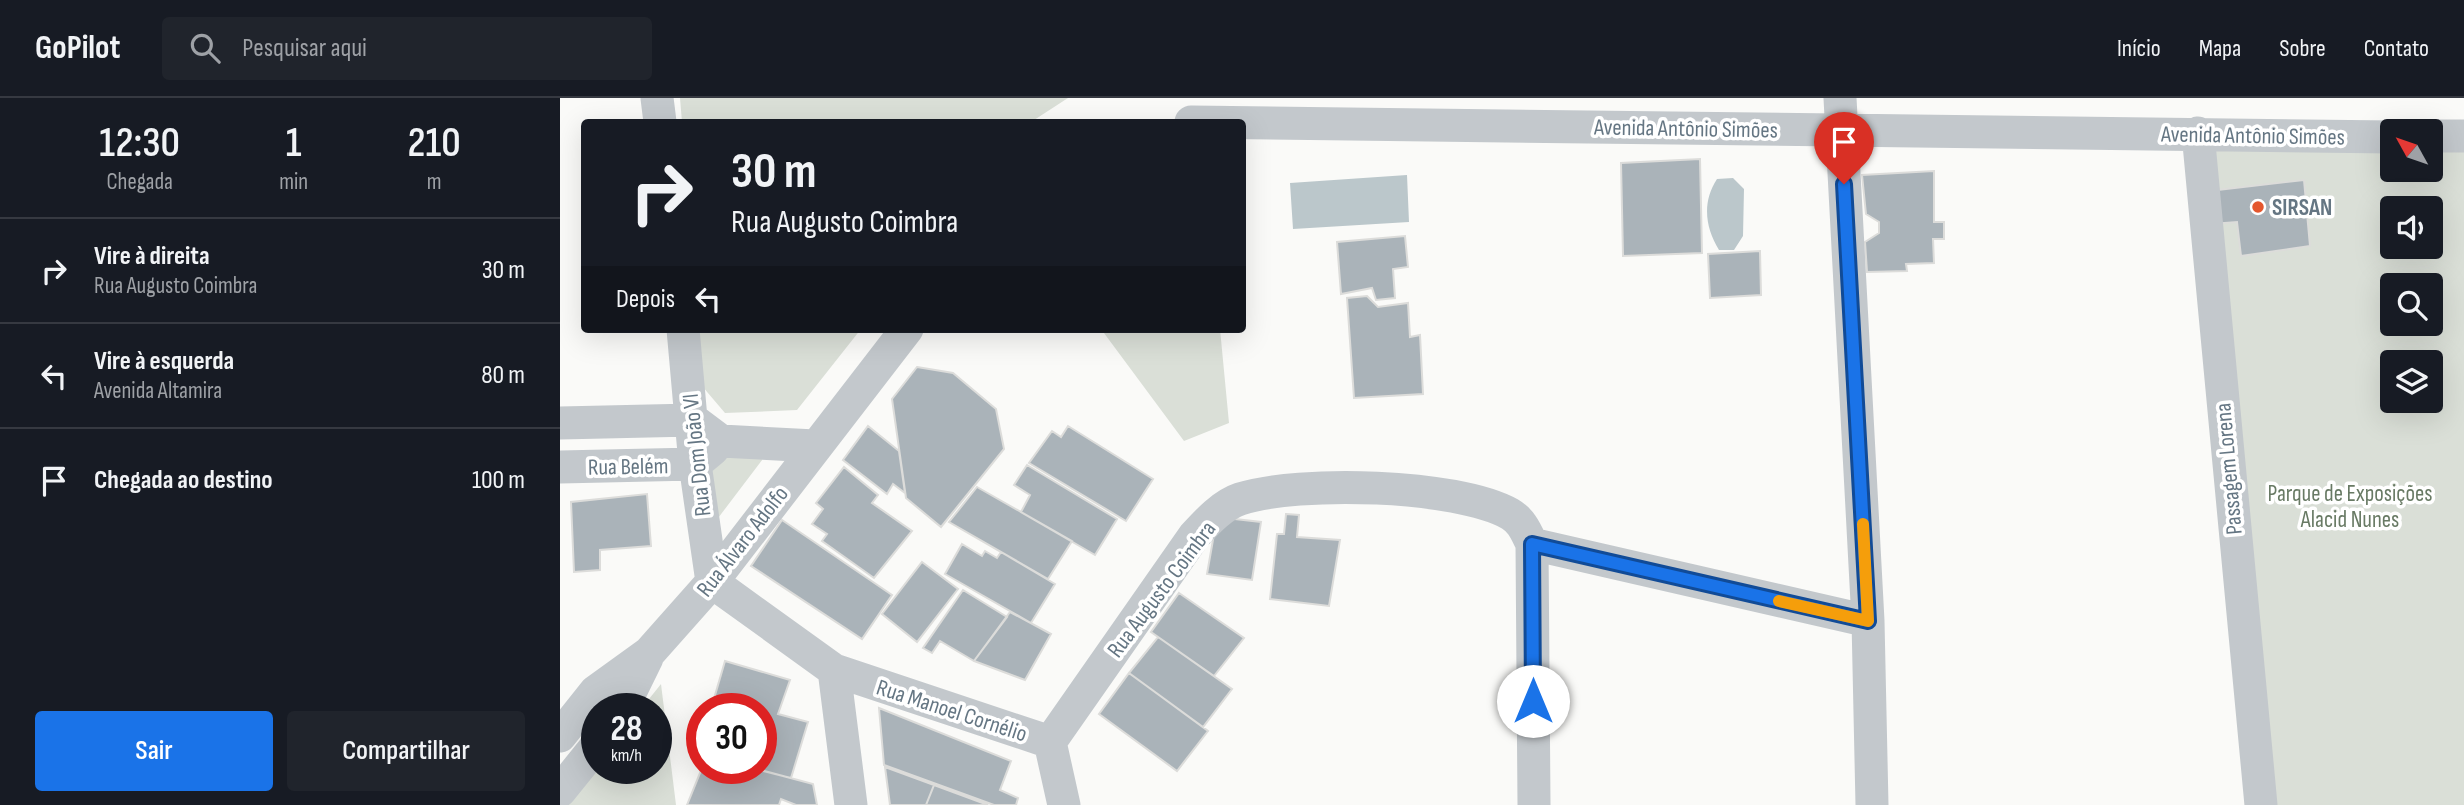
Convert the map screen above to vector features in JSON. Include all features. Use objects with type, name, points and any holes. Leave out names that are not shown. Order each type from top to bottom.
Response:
[{"type":"street","points":[[657,98],[660,119]]},
{"type":"street","points":[[1841,114],[1868,621],[1872,805]]},
{"type":"street","name":"Avenida Antônio Simões","points":[[1246,121],[1841,114],[2198,133],[2380,137]]},
{"type":"street","name":"Passagem Lorena","points":[[2198,133],[2261,805]]},
{"type":"street","points":[[2443,136],[2464,136]]},
{"type":"street","name":"Rua Dom João VI","points":[[682,333],[693,420],[695,464],[712,582]]},
{"type":"street","name":"Rua Álvaro Adolfo","points":[[560,736],[595,692],[649,653],[712,582],[904,333]]},
{"type":"street","points":[[693,420],[721,441],[815,446]]},
{"type":"street","name":"Rua Belém","points":[[560,423],[693,420]]},
{"type":"street","points":[[695,464],[721,441]]},
{"type":"street","name":"Rua Belém","points":[[560,467],[695,464]]},
{"type":"street","name":"Rua Augusto Coimbra","points":[[1050,743],[1194,536],[1207,521],[1237,500],[1298,490],[1376,489],[1438,494],[1464,498],[1512,515],[1524,526],[1532,544]]},
{"type":"street","points":[[1534,805],[1532,544],[1868,621]]},
{"type":"street","name":"Rua Manoel Cornélio","points":[[712,582],[834,670],[1050,743],[1064,805]]},
{"type":"street","points":[[630,693],[649,653]]},
{"type":"street","points":[[834,670],[851,805]]},
{"type":"street","points":[[560,791],[581,765]]},
{"type":"green space","points":[[680,98],[1068,98],[1036,119],[682,119]]},
{"type":"green space","name":"Parque de Exposições Alacid Nunes","points":[[2196,134],[2380,139],[2380,182],[2443,182],[2443,140],[2464,141],[2464,805],[2267,805]]},
{"type":"green space","points":[[697,333],[858,333],[797,410],[725,413],[702,386]]},
{"type":"green space","points":[[1104,333],[1220,333],[1229,423],[1184,441]]},
{"type":"green space","points":[[708,443],[775,443],[709,530]]},
{"type":"green space","points":[[661,684],[662,693],[654,693]]},
{"type":"green space","points":[[672,773],[676,805],[564,805],[583,784],[672,784]]},
{"type":"shaded area","points":[[1407,175],[1409,222],[1293,229],[1290,183]]},
{"type":"shaded area","points":[[1733,178],[1744,189],[1743,236],[1734,250],[1719,250],[1708,223],[1707,206],[1717,179]]},
{"type":"building","points":[[1700,159],[1702,253],[1623,256],[1621,163]]},
{"type":"building","points":[[1934,171],[1934,222],[1944,222],[1944,239],[1933,239],[1934,263],[1906,264],[1907,271],[1867,272],[1865,242],[1879,233],[1879,222],[1866,214],[1862,175]]},
{"type":"building","name":"SIRSAN","points":[[2304,180],[2310,246],[2241,256],[2237,222],[2211,224],[2209,191]]},
{"type":"building","points":[[1405,236],[1408,267],[1393,269],[1395,298],[1376,300],[1372,288],[1341,294],[1337,242]]},
{"type":"building","points":[[1760,251],[1761,295],[1710,298],[1708,254]]},
{"type":"building","points":[[1367,296],[1378,307],[1408,303],[1410,337],[1420,335],[1423,394],[1354,398],[1347,298]]},
{"type":"building","points":[[917,367],[953,373],[996,409],[1004,449],[941,527],[906,498],[892,399]]},
{"type":"building","points":[[868,426],[899,451],[905,493],[893,484],[887,494],[843,460]]},
{"type":"building","points":[[1068,426],[1153,479],[1126,521],[1029,463],[1052,431],[1061,437]]},
{"type":"building","points":[[1027,465],[1117,519],[1095,555],[1021,512],[1030,495],[1014,485]]},
{"type":"building","points":[[844,467],[878,495],[872,503],[912,531],[874,578],[822,541],[827,534],[812,524],[823,509],[816,503]]},
{"type":"building","points":[[977,487],[1072,541],[1048,579],[949,522]]},
{"type":"building","points":[[647,494],[651,546],[600,550],[600,570],[574,572],[571,502]]},
{"type":"building","points":[[1286,514],[1299,515],[1297,537],[1340,540],[1329,606],[1270,599],[1277,534],[1284,534]]},
{"type":"building","points":[[1217,517],[1261,522],[1252,580],[1207,574]]},
{"type":"building","points":[[782,520],[892,595],[862,639],[751,566]]},
{"type":"building","points":[[962,544],[982,556],[985,551],[997,558],[1001,552],[1055,584],[1031,623],[945,574]]},
{"type":"building","points":[[922,562],[958,589],[917,642],[882,614]]},
{"type":"building","points":[[963,590],[1007,617],[974,661],[940,641],[932,653],[923,648]]},
{"type":"building","points":[[1179,593],[1244,638],[1214,676],[1151,632]]},
{"type":"building","points":[[1010,612],[1051,634],[1025,680],[974,661]]},
{"type":"building","points":[[1158,637],[1232,689],[1203,727],[1129,673]]},
{"type":"building","points":[[725,661],[790,680],[778,714],[808,722],[791,778],[777,774],[777,693],[716,693]]},
{"type":"building","points":[[1129,673],[1208,731],[1177,771],[1099,714]]},
{"type":"building","points":[[879,708],[1011,761],[1000,790],[1018,798],[1016,805],[994,805],[884,765]]},
{"type":"building","points":[[885,767],[934,785],[926,805],[890,805]]},
{"type":"building","points":[[777,774],[813,784],[817,805],[796,805],[781,799],[779,805],[687,805],[696,784],[777,784]]},
{"type":"building","points":[[934,785],[988,805],[926,805]]},
{"type":"slow traffic","points":[[1779,601],[1868,621],[1863,524]]},
{"type":"place","name":"SIRSAN","points":[[2258,207]]},
{"type":"route","points":[[1533,701],[1532,544],[1868,621],[1844,184]]}]
